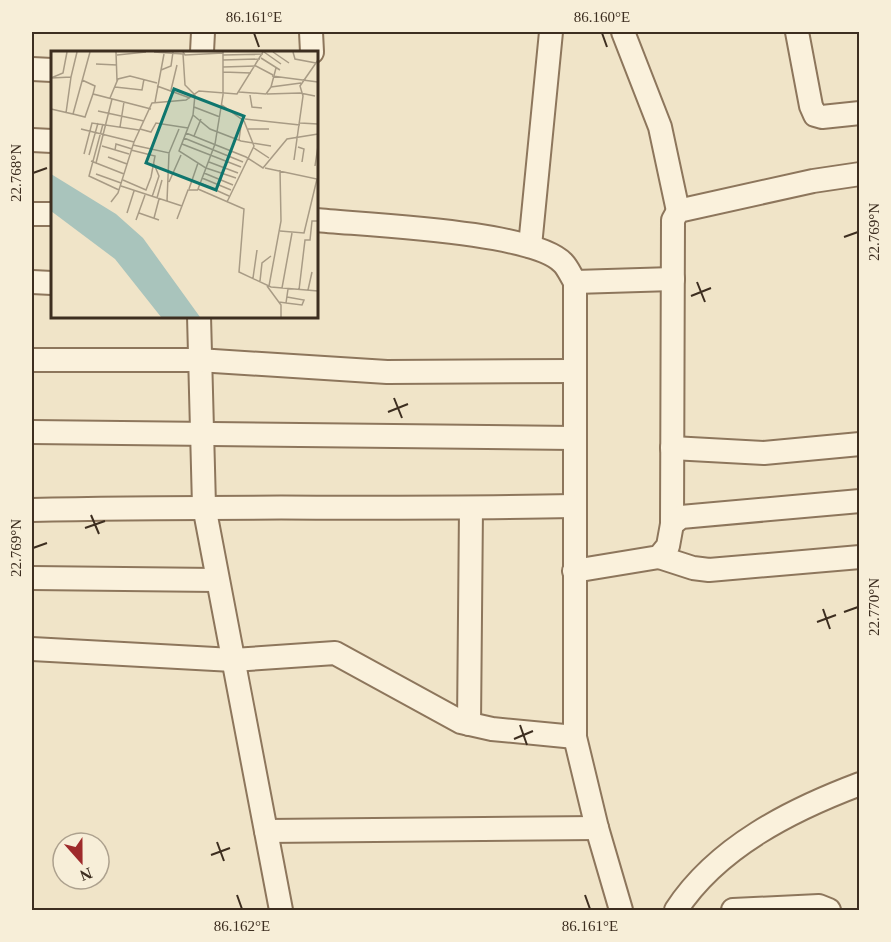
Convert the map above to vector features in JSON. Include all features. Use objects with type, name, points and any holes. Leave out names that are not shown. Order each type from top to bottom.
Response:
[{"type":"street","points":[[202,51],[203,32]]},
{"type":"street","points":[[311,32],[312,51]]},
{"type":"street","points":[[530,246],[551,32]]},
{"type":"street","points":[[623,32],[660,127],[678,211],[673,220],[672,524],[668,546],[659,557]]},
{"type":"street","points":[[797,32],[815,115],[822,117],[860,114]]},
{"type":"street","points":[[32,69],[51,70]]},
{"type":"street","points":[[32,140],[51,141]]},
{"type":"street","points":[[678,211],[813,181],[860,174]]},
{"type":"street","points":[[32,214],[51,214]]},
{"type":"street","points":[[318,220],[495,237],[530,246],[562,262],[575,282],[573,371],[575,737],[597,828],[621,910]]},
{"type":"street","points":[[575,282],[673,279]]},
{"type":"street","points":[[32,282],[51,283]]},
{"type":"street","points":[[199,318],[200,435],[204,506],[216,580],[281,910]]},
{"type":"street","points":[[32,360],[198,360],[387,372],[573,371]]},
{"type":"street","points":[[32,432],[573,438]]},
{"type":"street","points":[[672,448],[764,453],[860,444]]},
{"type":"street","points":[[672,524],[681,517],[693,515],[860,501]]},
{"type":"street","points":[[32,510],[204,506],[471,508],[573,506]]},
{"type":"street","points":[[470,724],[471,508]]},
{"type":"street","points":[[574,571],[659,557],[693,568],[709,570],[860,558]]},
{"type":"street","points":[[32,578],[216,580]]},
{"type":"street","points":[[32,649],[233,660],[335,652],[445,715],[470,724],[492,729],[575,737]]},
{"type":"street","points":[[676,910],[687,893],[714,864],[771,825],[831,795],[860,784]]},
{"type":"street","points":[[266,831],[597,828]]},
{"type":"street","points":[[733,910],[819,906],[829,910]]}]
